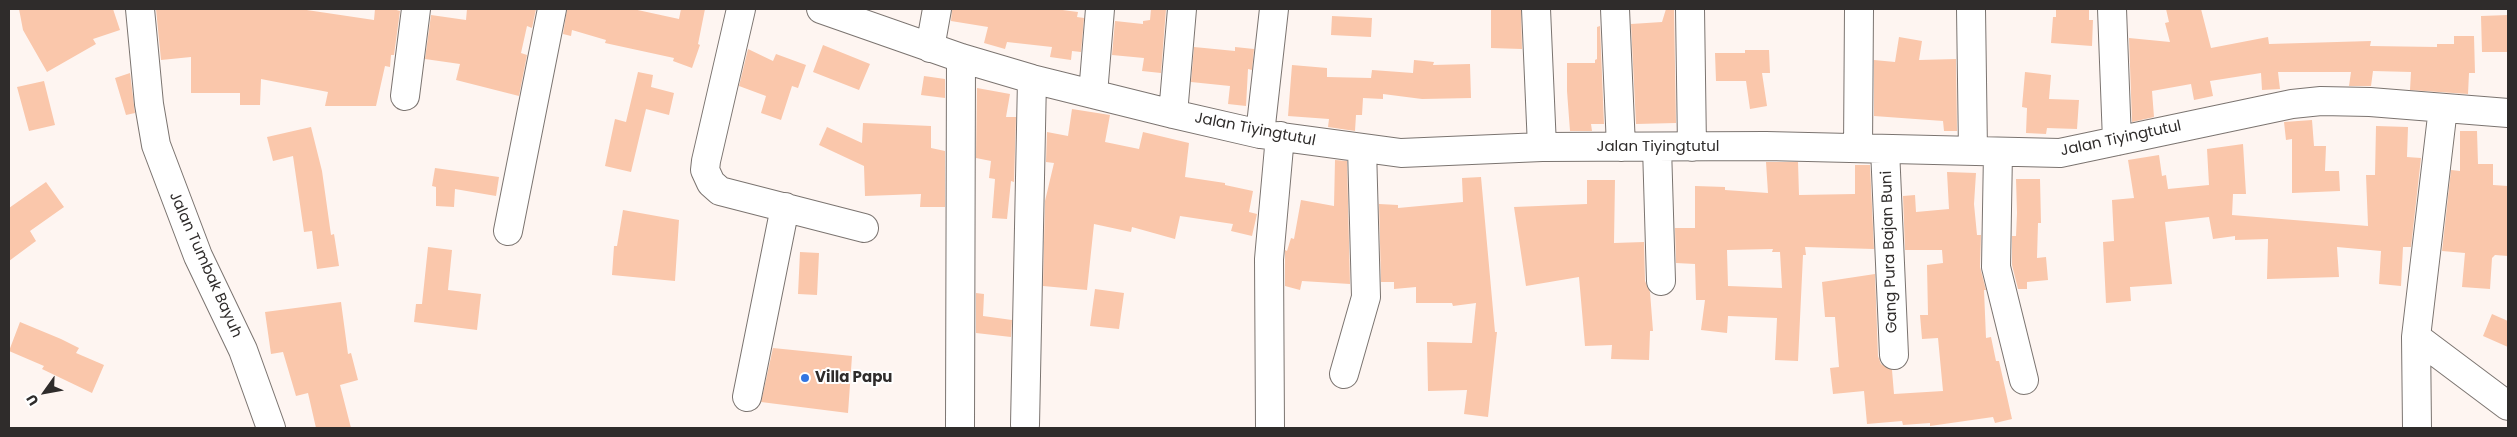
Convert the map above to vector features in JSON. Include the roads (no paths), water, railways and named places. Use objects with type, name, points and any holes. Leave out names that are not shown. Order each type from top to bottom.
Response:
[{"type":"street","name":"Jalan Tumbak Bayuh","points":[[140,9],[149,104],[156,145],[198,256],[243,350],[271,428]]},
{"type":"street","points":[[405,96],[416,9]]},
{"type":"street","points":[[508,231],[552,9]]},
{"type":"street","points":[[741,9],[706,170],[711,183],[720,191],[864,228]]},
{"type":"street","points":[[930,48],[937,9]]},
{"type":"street","points":[[1093,94],[1100,9]]},
{"type":"street","points":[[1173,114],[1182,9]]},
{"type":"street","points":[[1270,428],[1270,135],[1274,9]]},
{"type":"street","points":[[1536,9],[1542,147]]},
{"type":"street","points":[[1616,9],[1621,147]]},
{"type":"street","points":[[1690,9],[1692,147]]},
{"type":"street","points":[[1858,148],[1859,9]]},
{"type":"street","points":[[1971,9],[1996,267],[2024,380]]},
{"type":"street","points":[[2112,9],[2117,142]]},
{"type":"street","name":"Jalan Tiyingtutul","points":[[832,10],[930,48],[1032,79],[1173,114],[1270,135],[1401,153],[1542,147],[1858,148],[2060,153],[2292,104],[2351,101],[2508,113]]},
{"type":"street","points":[[960,428],[961,58]]},
{"type":"street","points":[[1025,425],[1032,79]]},
{"type":"street","points":[[2417,428],[2416,337],[2444,108]]},
{"type":"street","points":[[1657,147],[1661,281]]},
{"type":"street","points":[[1344,374],[1366,297],[1362,148]]},
{"type":"street","name":"Gang Pura Bajan Buni","points":[[1885,149],[1894,355]]},
{"type":"street","points":[[747,397],[785,207]]},
{"type":"street","points":[[2416,337],[2508,406]]},
{"type":"place","name":"Villa Papu","points":[[805,378]]}]
